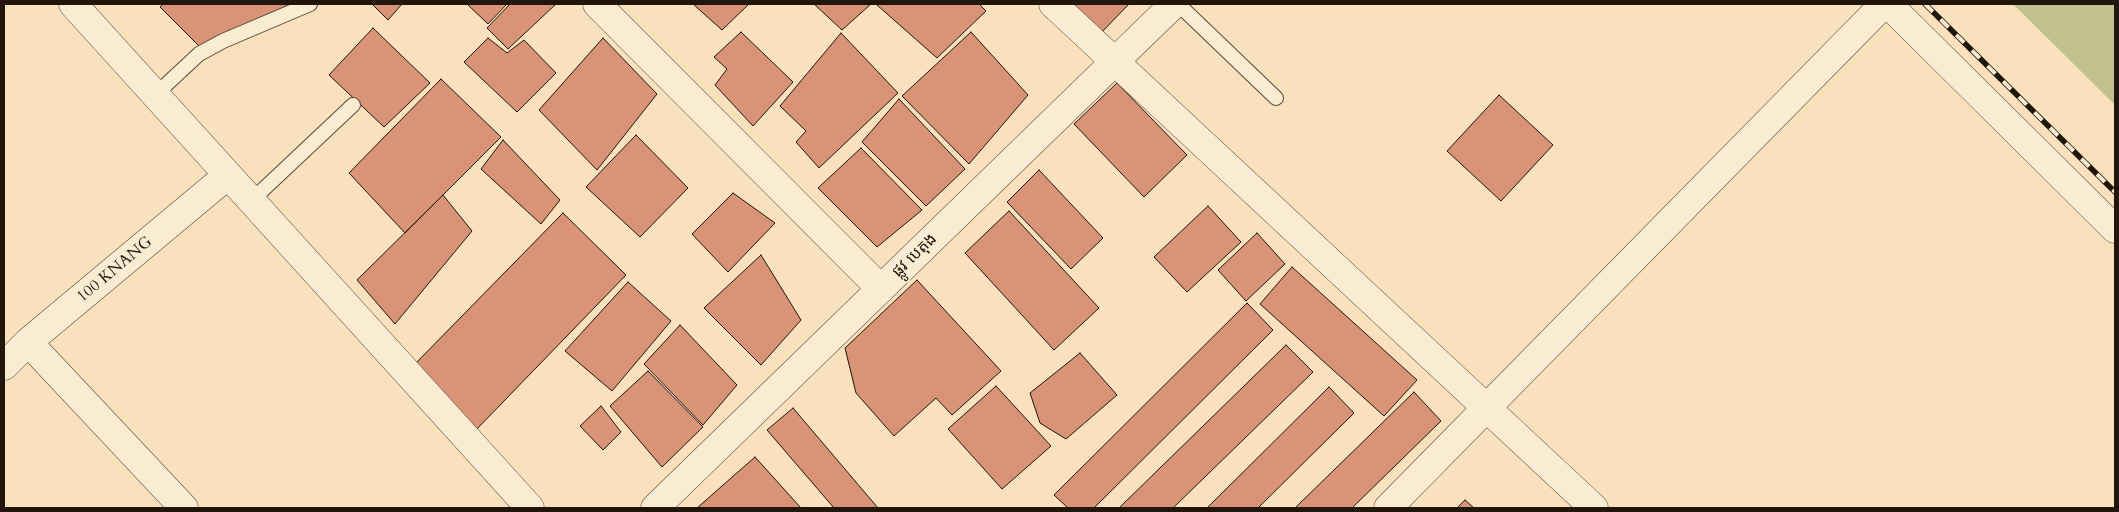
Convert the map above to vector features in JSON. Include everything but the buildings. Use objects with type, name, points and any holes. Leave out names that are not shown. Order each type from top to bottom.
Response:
[{"type":"street","points":[[73,4],[530,508]]},
{"type":"street","points":[[597,4],[881,288]]},
{"type":"street","points":[[1053,4],[1594,508]]},
{"type":"street","name":"ផ្លូវ បេតុង","points":[[655,508],[1174,4]]},
{"type":"street","points":[[1388,508],[1886,4],[2115,229]]},
{"type":"street","name":"100 KNANG","points":[[4,366],[28,342],[228,175]]},
{"type":"street","points":[[28,342],[184,508]]},
{"type":"lane","points":[[155,95],[199,54],[310,4]]},
{"type":"lane","points":[[1178,4],[1276,98]]},
{"type":"lane","points":[[251,201],[352,106]]},
{"type":"shaded area","points":[[2013,4],[2115,4],[2115,105]]},
{"type":"railway","points":[[1925,4],[2115,192]]}]
